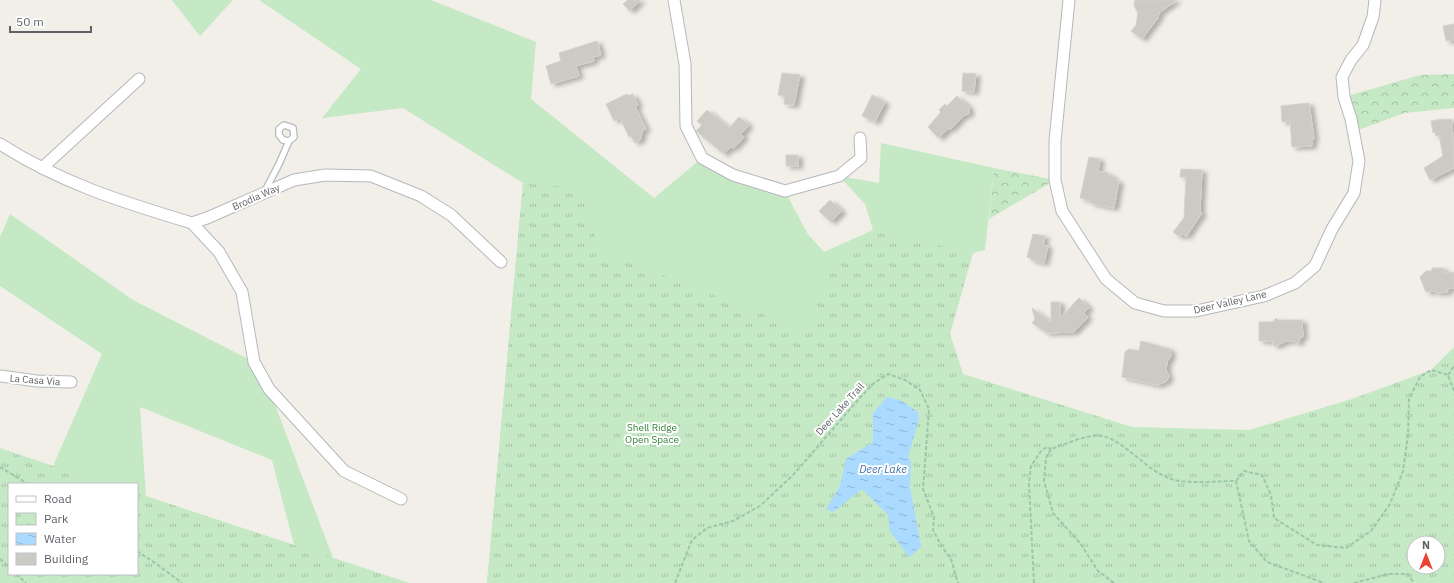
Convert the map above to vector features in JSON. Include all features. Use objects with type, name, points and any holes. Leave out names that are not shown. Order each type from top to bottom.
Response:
[{"type":"street","points":[[674,0],[685,64],[686,126],[702,158],[733,175],[785,191],[839,176],[861,158],[860,138]]},
{"type":"street","name":"Deer Valley Lane","points":[[1069,0],[1055,141],[1055,180],[1062,211],[1106,279],[1135,303],[1164,311],[1196,311],[1264,296],[1295,283],[1315,266],[1332,229],[1354,193],[1359,160],[1351,118],[1344,97],[1342,76],[1350,60],[1363,45],[1373,17],[1375,0]]},
{"type":"street","points":[[42,168],[139,79]]},
{"type":"street","points":[[0,144],[42,168],[82,188],[192,222],[219,252],[242,292],[254,362],[269,389],[344,471],[401,499]]},
{"type":"street","name":"Brodia Way","points":[[192,222],[207,218],[294,180],[325,175],[371,176],[421,196],[451,215],[501,262]]},
{"type":"street","name":"La Casa Via","points":[[0,376],[37,381],[71,382]]},
{"type":"lane","points":[[264,192],[289,141]]},
{"type":"path","points":[[1448,375],[1454,366]]},
{"type":"path","points":[[1236,481],[1244,471],[1262,475],[1271,495],[1274,518],[1317,545],[1346,548],[1371,531],[1390,504],[1402,471],[1408,435],[1409,399],[1420,377],[1431,370],[1448,375]]},
{"type":"path","name":"Deer Lake Trail","points":[[675,583],[692,540],[707,528],[733,521],[760,506],[794,474],[874,383],[888,374],[905,380],[920,390],[929,409],[923,489],[934,517],[933,530],[942,547],[951,559],[958,583]]},
{"type":"path","points":[[1448,375],[1454,391]]},
{"type":"path","points":[[1034,583],[1029,484],[1031,466],[1041,451],[1047,447],[1051,449],[1088,437],[1102,436],[1122,446],[1150,469],[1175,480],[1236,481]]},
{"type":"path","points":[[1051,449],[1046,458],[1044,481],[1053,513],[1080,543],[1098,571],[1114,583]]},
{"type":"path","points":[[0,467],[26,483]]},
{"type":"path","points":[[1236,481],[1249,541],[1267,562],[1324,583]]},
{"type":"path","points":[[138,553],[182,583]]},
{"type":"path","points":[[0,559],[8,566]]},
{"type":"path","points":[[1354,583],[1389,574],[1408,574],[1414,583]]},
{"type":"path","points":[[17,575],[26,583]]},
{"type":"green space","points":[[172,0],[233,0],[200,36]]},
{"type":"green space","points":[[259,0],[431,0],[536,42],[531,99],[654,198],[702,158],[785,191],[807,233],[824,252],[873,230],[865,204],[839,176],[879,183],[881,143],[994,168],[985,250],[973,253],[857,304],[487,583],[523,183],[403,108],[322,118],[361,69]]},
{"type":"green space","points":[[1454,74],[1454,108],[1404,113],[1353,132],[1344,97],[1420,75]]},
{"type":"green space","points":[[994,168],[1055,180],[989,219]]},
{"type":"green space","name":"Shell Ridge Open Space","points":[[523,183],[580,188],[600,251],[806,331],[834,261],[873,230],[973,253],[950,334],[963,374],[1132,427],[1249,430],[1352,399],[1431,370],[1454,347],[1454,583],[487,583]]},
{"type":"green space","points":[[10,214],[133,300],[254,362],[269,389],[333,558],[409,583],[0,583],[0,448],[53,466],[102,354],[0,286],[0,237]],"holes":[[[140,407],[272,460],[294,545],[146,497]]]},
{"type":"green space","points":[[0,449],[105,483],[8,483],[8,575],[138,575],[138,493],[409,583],[0,583]]},
{"type":"water","name":"Deer Lake","points":[[887,397],[900,400],[918,412],[919,419],[908,457],[911,461],[910,487],[921,547],[909,557],[890,531],[888,515],[862,489],[833,512],[826,509],[840,486],[846,459],[873,442],[873,413]]},
{"type":"building","points":[[628,0],[641,0],[630,11],[623,4]]},
{"type":"building","points":[[1135,0],[1177,0],[1159,13],[1158,18],[1142,39],[1131,31],[1136,25],[1138,13],[1134,6]]},
{"type":"building","points":[[1454,24],[1454,40],[1446,41],[1443,26]]},
{"type":"building","points":[[597,41],[601,55],[593,57],[594,61],[576,66],[579,76],[551,84],[546,66],[561,61],[559,53]]},
{"type":"building","points":[[782,73],[800,75],[794,105],[784,104],[785,96],[778,95]]},
{"type":"building","points":[[963,73],[976,74],[974,92],[962,91]]},
{"type":"building","points":[[627,94],[628,96],[633,94],[638,105],[635,107],[646,129],[642,131],[641,139],[635,143],[631,136],[629,137],[620,118],[614,121],[606,104]]},
{"type":"building","points":[[872,95],[885,102],[875,122],[862,116]]},
{"type":"building","points":[[957,96],[969,107],[969,114],[963,116],[951,129],[948,129],[939,138],[928,127],[941,112],[939,110],[945,104],[947,106]]},
{"type":"building","points":[[1309,103],[1314,139],[1312,139],[1312,146],[1292,147],[1290,121],[1282,122],[1281,106]]},
{"type":"building","points":[[707,110],[729,128],[739,117],[749,125],[741,134],[744,137],[733,149],[731,147],[724,154],[696,131],[702,125],[697,121]]},
{"type":"building","points":[[1452,119],[1454,168],[1430,180],[1424,168],[1443,156],[1439,135],[1436,136],[1435,132],[1433,133],[1431,121]]},
{"type":"building","points":[[786,155],[798,155],[798,166],[786,166]]},
{"type":"building","points":[[1089,157],[1100,159],[1098,171],[1108,173],[1108,175],[1113,176],[1112,179],[1119,181],[1114,208],[1090,203],[1091,201],[1080,198]]},
{"type":"building","points":[[1181,169],[1202,170],[1200,211],[1202,213],[1186,237],[1183,234],[1180,237],[1173,232],[1184,218],[1186,177],[1180,177]]},
{"type":"building","points":[[830,200],[842,211],[831,222],[819,211]]},
{"type":"building","points":[[1033,234],[1045,236],[1043,245],[1048,246],[1044,263],[1031,260],[1031,258],[1027,257]]},
{"type":"building","points":[[1432,268],[1444,268],[1444,273],[1454,272],[1454,288],[1447,289],[1448,292],[1426,292],[1420,277],[1426,271],[1432,271]]},
{"type":"building","points":[[1079,298],[1089,307],[1084,313],[1088,317],[1074,332],[1047,333],[1032,323],[1035,319],[1032,308],[1051,322],[1051,302],[1060,302],[1060,318]]},
{"type":"building","points":[[1276,318],[1278,320],[1302,320],[1303,337],[1301,337],[1298,344],[1294,341],[1286,341],[1273,346],[1273,341],[1259,341],[1259,322],[1273,322]]},
{"type":"building","points":[[1141,341],[1170,349],[1171,356],[1167,362],[1166,370],[1169,376],[1167,381],[1158,385],[1122,377],[1125,352],[1129,349],[1139,351]]}]
